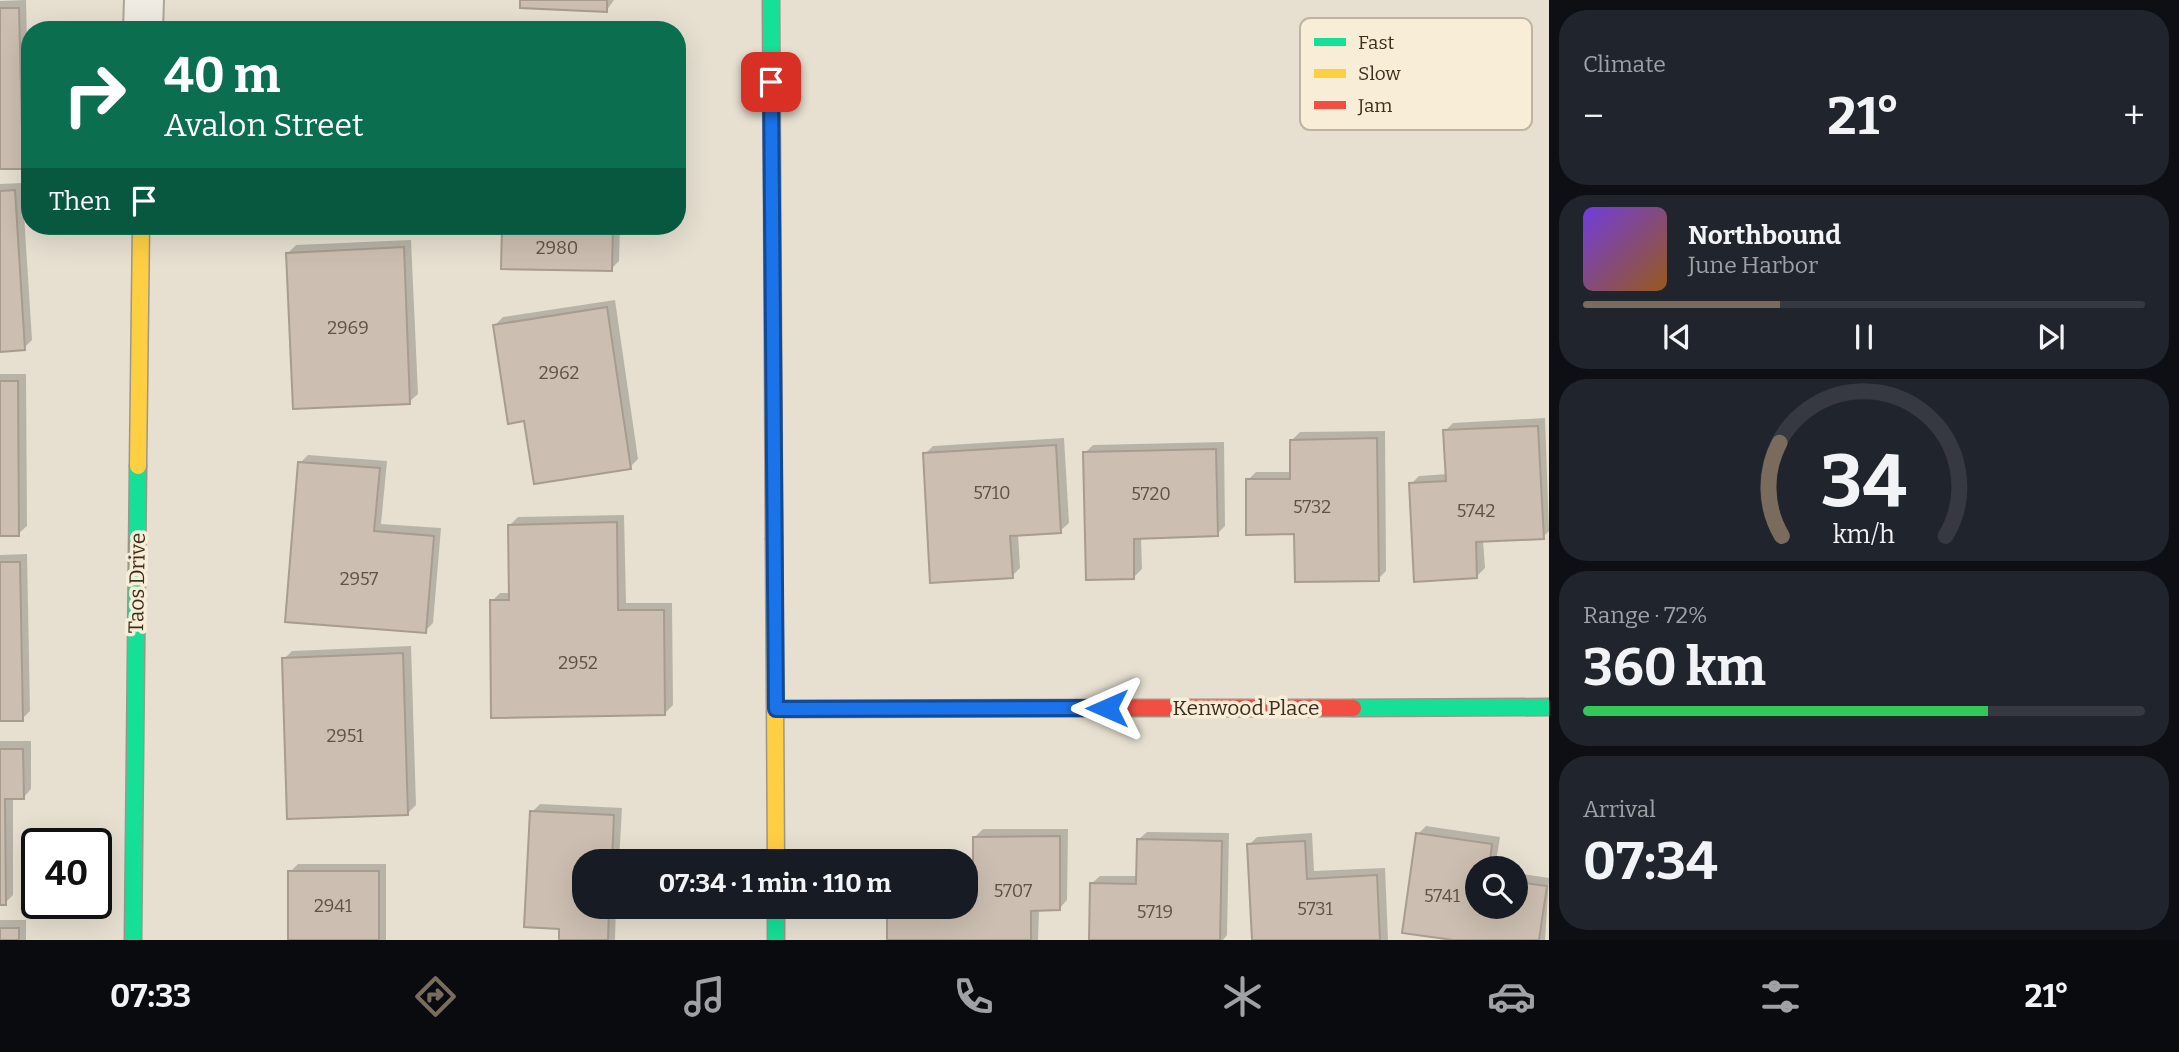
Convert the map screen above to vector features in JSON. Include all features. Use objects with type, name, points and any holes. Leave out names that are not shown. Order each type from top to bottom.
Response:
[{"type":"street","points":[[143,21],[144,0]]},
{"type":"street","points":[[771,0],[776,849]]},
{"type":"street","name":"Taos Drive","points":[[133,940],[141,235]]},
{"type":"street","name":"Kenwood Place","points":[[776,709],[1549,707]]},
{"type":"street","points":[[776,919],[776,940]]},
{"type":"building","points":[[520,0],[607,0],[607,12],[520,8]]},
{"type":"building","points":[[0,8],[19,8],[21,169],[0,169]]},
{"type":"building","points":[[15,190],[25,350],[0,352],[0,191]]},
{"type":"building","points":[[502,235],[613,235],[612,271],[501,269]]},
{"type":"building","points":[[404,247],[410,404],[293,409],[286,253]]},
{"type":"building","points":[[607,307],[631,469],[534,484],[524,421],[508,424],[493,325]]},
{"type":"building","points":[[0,381],[18,381],[19,536],[0,536]]},
{"type":"building","points":[[1538,426],[1544,539],[1476,542],[1477,578],[1414,582],[1409,483],[1446,481],[1443,430]]},
{"type":"building","points":[[1377,438],[1379,581],[1295,582],[1294,534],[1246,535],[1246,479],[1290,479],[1290,440]]},
{"type":"building","points":[[1056,445],[1061,533],[1010,536],[1013,578],[930,583],[923,453]]},
{"type":"building","points":[[1216,449],[1218,536],[1134,539],[1134,579],[1086,580],[1083,452]]},
{"type":"building","points":[[298,462],[380,468],[374,531],[434,536],[426,633],[285,622]]},
{"type":"building","points":[[617,522],[618,610],[664,610],[665,715],[491,718],[490,600],[509,600],[508,525]]},
{"type":"building","points":[[0,562],[20,562],[23,721],[0,721]]},
{"type":"building","points":[[403,653],[408,815],[287,819],[282,658]]},
{"type":"building","points":[[0,749],[23,749],[24,799],[5,799],[6,905],[0,905]]},
{"type":"building","points":[[530,811],[614,815],[613,849],[572,849],[572,919],[609,919],[608,940],[559,940],[559,929],[524,927]]},
{"type":"building","points":[[1416,833],[1492,844],[1490,856],[1465,856],[1465,919],[1528,919],[1528,884],[1547,886],[1539,940],[1453,940],[1402,933]]},
{"type":"building","points":[[1060,836],[1060,910],[1031,911],[1031,940],[887,940],[887,919],[978,919],[978,849],[973,849],[973,837]]},
{"type":"building","points":[[1137,839],[1222,841],[1220,940],[1089,940],[1090,883],[1136,884]]},
{"type":"building","points":[[1305,841],[1307,879],[1377,875],[1380,940],[1252,940],[1247,844]]},
{"type":"building","points":[[288,871],[379,871],[379,940],[288,940]]},
{"type":"building","points":[[0,928],[19,928],[19,940],[0,940]]},
{"type":"traffic: fast","points":[[771,0],[774,539]]},
{"type":"traffic: fast","points":[[133,940],[138,466]]},
{"type":"traffic: fast","points":[[1353,708],[1549,707]]},
{"type":"traffic: fast","points":[[776,709],[1125,708]]},
{"type":"traffic: fast","points":[[776,919],[776,940]]},
{"type":"traffic: slow","points":[[138,466],[141,235]]},
{"type":"traffic: slow","points":[[774,539],[776,849]]},
{"type":"traffic: jam","points":[[1125,708],[1353,708]]},
{"type":"route","points":[[771,82],[776,709],[1107,708]]}]
